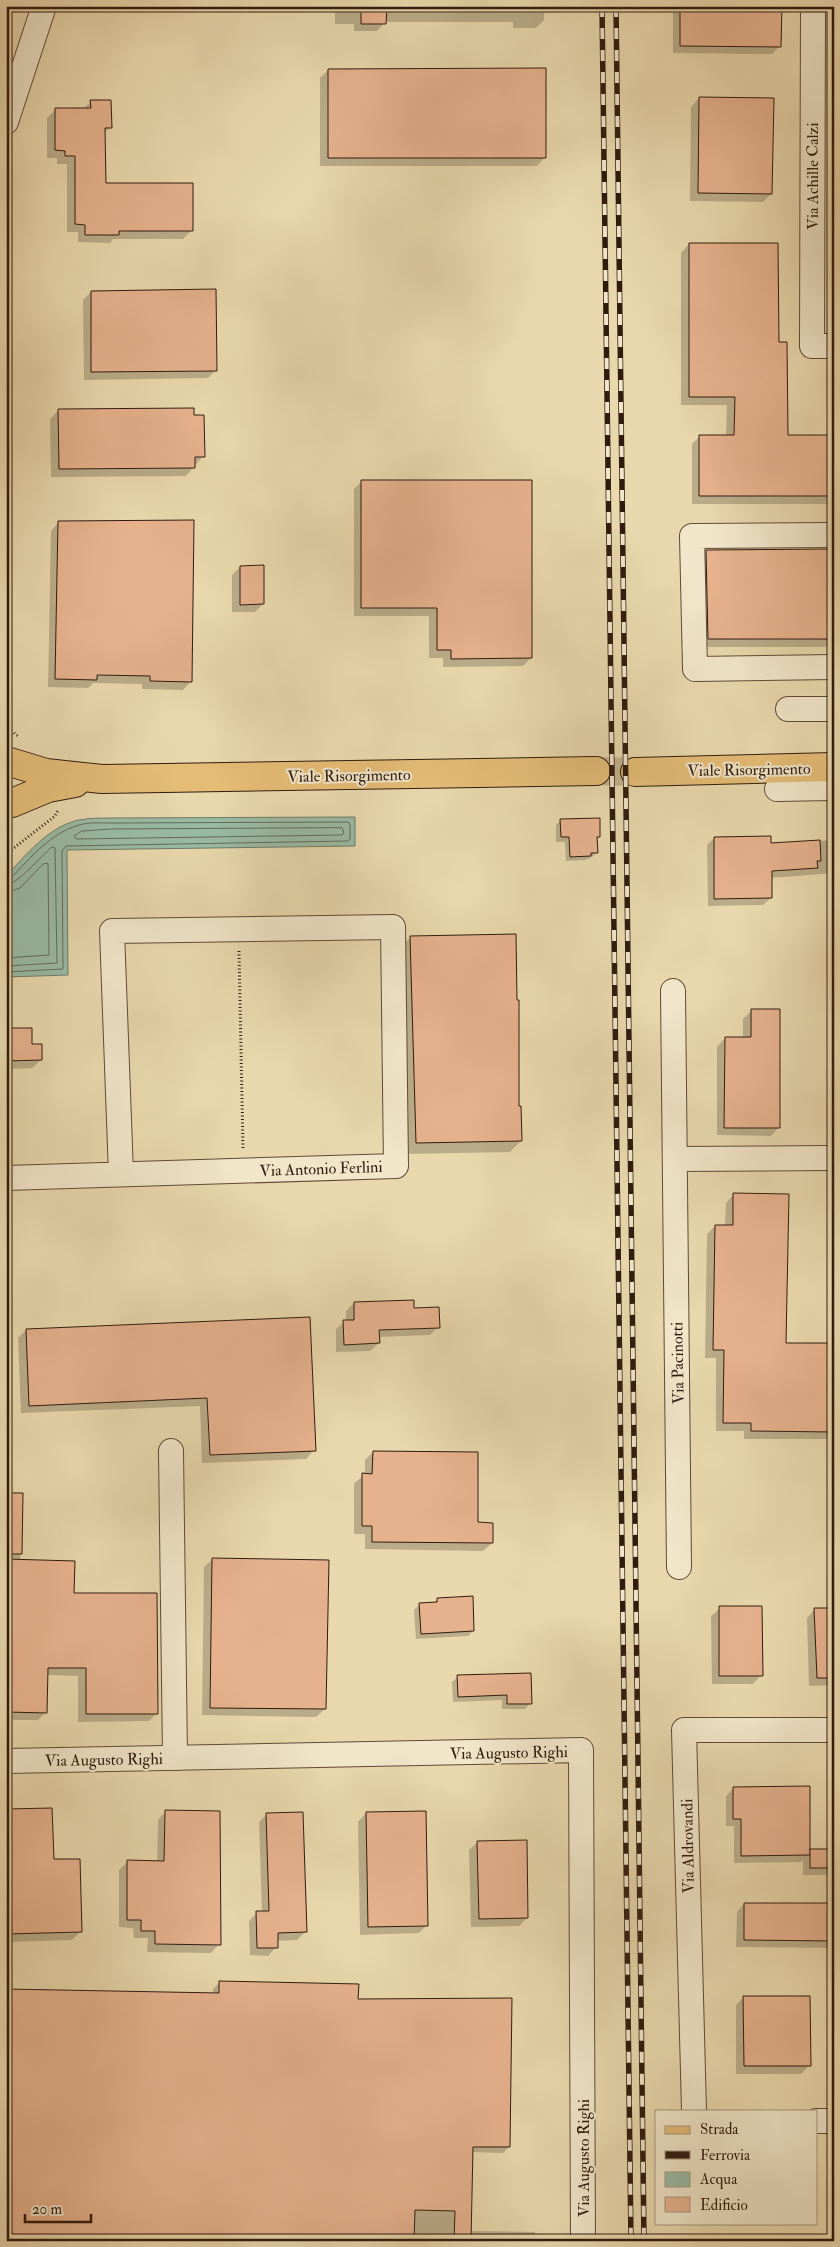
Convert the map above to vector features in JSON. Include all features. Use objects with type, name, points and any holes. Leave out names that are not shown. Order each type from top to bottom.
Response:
[{"type":"main road","name":"Viale Risorgimento","points":[[8,759],[46,773],[102,779],[596,771]]},
{"type":"main road","name":"Viale Risorgimento","points":[[8,759],[16,775],[16,789],[9,807]]},
{"type":"main road","name":"Viale Risorgimento","points":[[635,772],[834,767]]},
{"type":"main road","name":"Viale Risorgimento","points":[[9,807],[48,788],[102,779]]},
{"type":"street","points":[[6,122],[44,6]]},
{"type":"street","name":"Via Achille Calzi","points":[[812,6],[823,346]]},
{"type":"street","points":[[834,535],[692,536],[695,670],[834,667]]},
{"type":"street","points":[[788,709],[834,709]]},
{"type":"street","points":[[777,789],[834,788]]},
{"type":"street","name":"Via Antonio Ferlini","points":[[6,1178],[396,1166],[393,927],[239,929]]},
{"type":"street","points":[[121,1174],[112,931],[239,929]]},
{"type":"street","name":"Via Pacinotti","points":[[673,991],[679,1567]]},
{"type":"street","points":[[675,1159],[834,1158]]},
{"type":"street","points":[[172,1451],[175,1758]]},
{"type":"street","name":"Via Aldrovandi","points":[[694,2110],[684,1730],[834,1730]]},
{"type":"street","name":"Via Augusto Righi","points":[[6,1761],[581,1750],[583,2241]]},
{"type":"street","points":[[818,2122],[834,2121]]},
{"type":"path","points":[[239,929],[243,1171]]},
{"type":"water","points":[[355,817],[355,846],[67,850],[68,975],[6,977],[6,876],[39,842],[68,823],[98,818]]},
{"type":"building","points":[[361,6],[387,6],[386,24],[361,24]]},
{"type":"building","points":[[680,6],[782,6],[781,47],[680,46]]},
{"type":"building","points":[[546,68],[546,158],[328,158],[328,69]]},
{"type":"building","points":[[699,97],[774,98],[772,194],[698,193]]},
{"type":"building","points":[[90,100],[111,100],[112,128],[105,128],[106,183],[193,183],[193,231],[119,231],[119,235],[85,235],[85,225],[75,224],[75,156],[65,156],[65,151],[55,150],[55,108],[91,108]]},
{"type":"building","points":[[689,243],[778,243],[779,342],[787,342],[788,435],[834,435],[834,496],[699,496],[699,435],[734,435],[735,397],[689,397]]},
{"type":"building","points":[[216,289],[217,371],[91,372],[91,291]]},
{"type":"building","points":[[194,408],[194,415],[204,415],[205,457],[195,457],[195,468],[59,469],[58,409]]},
{"type":"building","points":[[361,480],[532,480],[532,658],[451,659],[451,650],[437,650],[437,608],[361,608]]},
{"type":"building","points":[[194,520],[192,682],[150,681],[150,676],[97,675],[97,680],[55,679],[58,521]]},
{"type":"building","points":[[834,549],[834,639],[708,639],[706,550]]},
{"type":"building","points":[[264,565],[264,604],[240,605],[240,566]]},
{"type":"building","points":[[600,818],[600,837],[597,837],[598,853],[591,853],[591,856],[570,857],[569,837],[561,837],[560,819]]},
{"type":"building","points":[[771,836],[771,843],[820,840],[821,861],[817,861],[818,868],[772,871],[772,898],[714,899],[714,837]]},
{"type":"building","points":[[516,934],[517,1000],[519,1000],[519,1106],[521,1106],[522,1141],[416,1143],[410,936]]},
{"type":"building","points":[[751,1009],[780,1009],[780,1128],[724,1128],[725,1037],[751,1037]]},
{"type":"building","points":[[6,1028],[32,1028],[32,1044],[42,1044],[42,1060],[6,1061]]},
{"type":"building","points":[[733,1193],[789,1194],[786,1343],[834,1343],[834,1432],[751,1431],[751,1423],[723,1423],[724,1350],[713,1350],[715,1225],[733,1225]]},
{"type":"building","points":[[414,1300],[414,1308],[439,1307],[440,1328],[379,1330],[380,1343],[344,1345],[343,1320],[354,1320],[354,1302]]},
{"type":"building","points":[[310,1317],[316,1451],[210,1455],[207,1398],[29,1406],[26,1329]]},
{"type":"building","points":[[373,1451],[478,1452],[478,1522],[493,1523],[493,1543],[372,1542],[372,1526],[362,1526],[362,1473],[372,1474]]},
{"type":"building","points":[[6,1493],[23,1493],[22,1554],[6,1554]]},
{"type":"building","points":[[212,1558],[329,1560],[326,1709],[210,1708]]},
{"type":"building","points":[[6,1559],[75,1561],[74,1593],[157,1593],[158,1714],[86,1714],[86,1668],[48,1668],[47,1713],[6,1712]]},
{"type":"building","points":[[473,1596],[474,1631],[421,1634],[419,1603],[437,1602],[437,1598]]},
{"type":"building","points":[[719,1606],[762,1606],[763,1676],[719,1676]]},
{"type":"building","points":[[814,1608],[834,1608],[834,1678],[817,1678]]},
{"type":"building","points":[[531,1673],[532,1704],[507,1704],[507,1695],[458,1697],[457,1675]]},
{"type":"building","points":[[810,1786],[810,1855],[741,1856],[741,1819],[733,1819],[733,1787]]},
{"type":"building","points":[[52,1808],[54,1859],[80,1859],[82,1932],[6,1934],[6,1809]]},
{"type":"building","points":[[165,1810],[220,1811],[221,1945],[155,1944],[155,1931],[141,1931],[141,1920],[127,1920],[127,1860],[164,1861]]},
{"type":"building","points":[[426,1811],[428,1926],[368,1927],[366,1812]]},
{"type":"building","points":[[303,1812],[307,1932],[278,1933],[278,1948],[257,1948],[256,1911],[269,1911],[266,1813]]},
{"type":"building","points":[[527,1840],[528,1918],[479,1919],[477,1841]]},
{"type":"building","points":[[810,1849],[834,1849],[834,1868],[810,1868]]},
{"type":"building","points":[[744,1903],[834,1903],[834,1941],[744,1940]]},
{"type":"building","points":[[219,1981],[359,1984],[358,1999],[512,1998],[510,2147],[473,2147],[471,2241],[454,2241],[455,2211],[415,2210],[414,2241],[6,2241],[6,1989],[219,1993]]},
{"type":"building","points":[[743,1996],[810,1996],[811,2066],[744,2066]]},
{"type":"tunnel","points":[[596,771],[635,772]]},
{"type":"railway","points":[[602,6],[631,2241]]},
{"type":"railway","points":[[616,6],[644,2241]]}]
